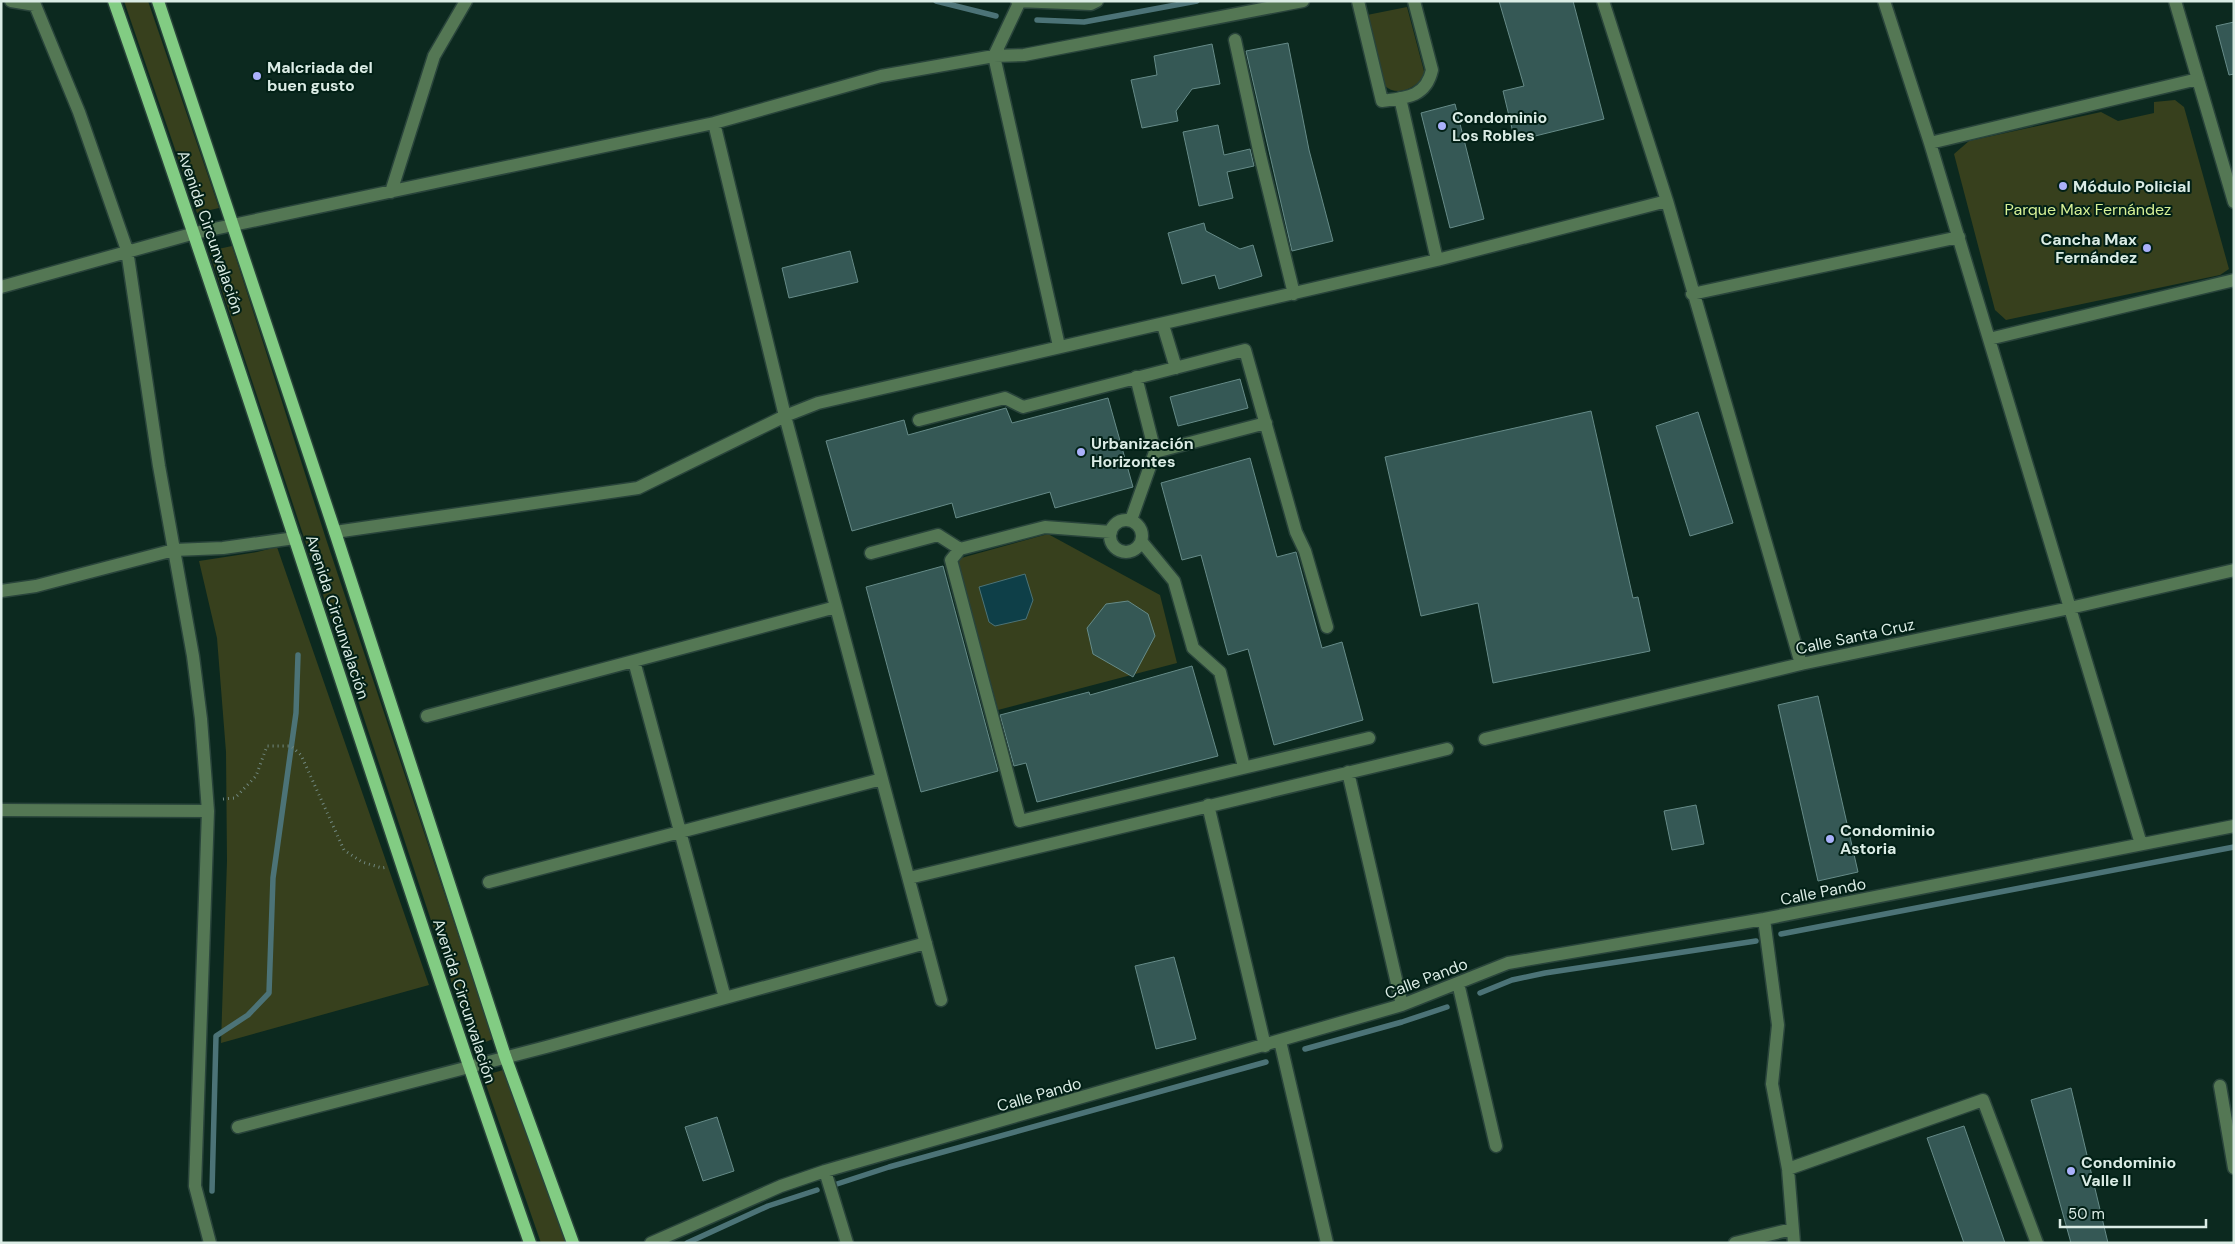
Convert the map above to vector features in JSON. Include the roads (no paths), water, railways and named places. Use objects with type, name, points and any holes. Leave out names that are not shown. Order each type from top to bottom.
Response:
[{"type":"main road","name":"Avenida Circunvalación","points":[[114,1],[195,233],[469,1067],[530,1243]]},
{"type":"main road","name":"Avenida Circunvalación","points":[[158,1],[335,532],[505,1056],[573,1243]]},
{"type":"street","points":[[11,1],[35,5],[79,112],[128,250],[159,466],[196,674],[207,806],[196,1186],[210,1243]]},
{"type":"street","points":[[391,192],[434,56],[466,1]]},
{"type":"street","points":[[1059,346],[994,56],[1019,1],[1091,4],[1098,1]]},
{"type":"street","points":[[1,287],[128,250],[195,233],[714,123],[881,76],[994,56],[1024,55],[1303,1]]},
{"type":"street","points":[[1358,1],[1382,101],[1412,96],[1422,90],[1430,81],[1432,70],[1414,1]]},
{"type":"street","points":[[1603,1],[1667,201],[1692,294],[1801,664]]},
{"type":"street","points":[[1884,1],[1959,237],[2141,844]]},
{"type":"street","points":[[2176,1],[2198,79],[2230,173],[2234,202]]},
{"type":"street","points":[[1235,40],[1260,155],[1294,294]]},
{"type":"street","points":[[1930,143],[2198,79]]},
{"type":"street","points":[[1400,98],[1437,260]]},
{"type":"street","points":[[714,123],[785,416],[941,1000]]},
{"type":"street","points":[[335,532],[638,488],[785,416],[818,402],[1294,294],[1437,260],[1667,201]]},
{"type":"street","points":[[1692,294],[1959,237]]},
{"type":"street","points":[[1989,338],[2234,280]]},
{"type":"street","points":[[1163,324],[1176,368]]},
{"type":"street","points":[[919,420],[1005,398],[1023,407],[1245,350],[1296,532],[1305,551],[1327,627]]},
{"type":"street","points":[[1130,520],[1155,452],[1136,377]]},
{"type":"street","points":[[1155,452],[1266,423]]},
{"type":"street","points":[[1130,520],[1142,531],[1141,541],[1139,546],[1130,551],[1120,550],[1112,543],[1111,532],[1116,524],[1130,520]]},
{"type":"street","points":[[1111,532],[1045,527],[960,549],[951,560],[1020,821],[1369,738]]},
{"type":"street","points":[[871,553],[938,535],[960,549]]},
{"type":"street","points":[[1,591],[36,586],[174,550],[223,548],[295,538]]},
{"type":"street","points":[[1141,541],[1174,581],[1193,648],[1220,672],[1244,767]]},
{"type":"street","name":"Calle Santa Cruz","points":[[1485,739],[1801,664],[2070,608],[2234,570]]},
{"type":"street","points":[[427,716],[836,607]]},
{"type":"street","points":[[634,661],[725,998]]},
{"type":"street","points":[[909,878],[1447,749]]},
{"type":"street","points":[[1348,772],[1402,1005]]},
{"type":"street","points":[[489,882],[882,779]]},
{"type":"street","points":[[1208,805],[1265,1046]]},
{"type":"street","points":[[1,810],[207,806]]},
{"type":"street","name":"Calle Pando","points":[[651,1243],[781,1186],[825,1171],[1265,1046],[1402,1005],[1508,963],[1764,919],[2234,826]]},
{"type":"street","points":[[1764,919],[1778,1025],[1772,1084],[1788,1169],[1794,1243]]},
{"type":"street","points":[[238,1127],[469,1067],[926,943]]},
{"type":"street","points":[[1458,983],[1496,1146]]},
{"type":"street","points":[[1280,1041],[1327,1243]]},
{"type":"street","points":[[2220,1086],[2234,1168]]},
{"type":"street","points":[[1788,1169],[1983,1100],[2037,1243]]},
{"type":"street","points":[[825,1171],[847,1243]]},
{"type":"street","points":[[1735,1243],[1792,1229]]},
{"type":"water","points":[[1025,574],[1033,600],[1026,619],[995,626],[989,622],[979,587]]},
{"type":"waterway","points":[[936,1],[996,16]]},
{"type":"waterway","points":[[1037,20],[1084,22],[1197,1]]},
{"type":"waterway","points":[[212,1191],[216,1036],[248,1015],[269,993],[273,878],[296,713],[298,655]]},
{"type":"waterway","points":[[1781,934],[2234,847]]},
{"type":"waterway","points":[[1480,993],[1512,980],[1545,973],[1756,941]]},
{"type":"waterway","points":[[1305,1049],[1402,1022],[1447,1007]]},
{"type":"waterway","points":[[837,1184],[889,1167],[1266,1062]]},
{"type":"waterway","points":[[687,1243],[768,1206],[817,1190]]},
{"type":"place","name":"Malcriada del buen gusto","points":[[257,76]]},
{"type":"place","name":"Condominio Los Robles","points":[[1442,126]]},
{"type":"place","name":"Módulo Policial","points":[[2063,186]]},
{"type":"place","name":"Cancha Max Fernández","points":[[2147,248]]},
{"type":"place","name":"Urbanización Horizontes","points":[[1081,452]]},
{"type":"place","name":"Condominio Astoria","points":[[1830,839]]},
{"type":"place","name":"Condominio Valle II","points":[[2071,1171]]},
{"type":"park label","name":"Parque Max Fernández","points":[[2088,209]]}]
